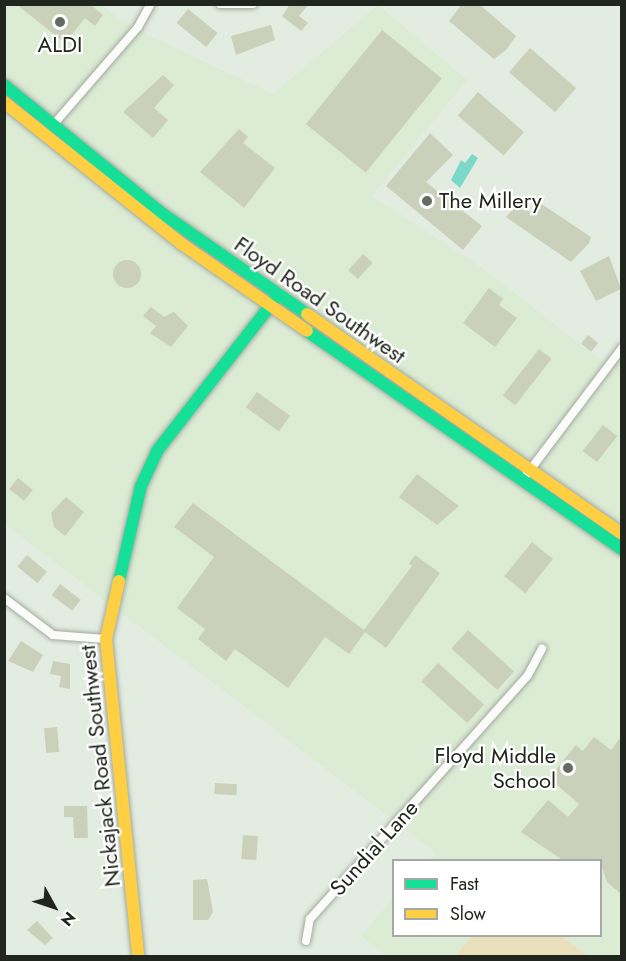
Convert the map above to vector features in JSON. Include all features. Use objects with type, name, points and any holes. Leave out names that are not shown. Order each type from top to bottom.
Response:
[{"type":"main road","name":"Floyd Road Southwest","points":[[4,85],[274,301]]},
{"type":"main road","name":"Floyd Road Southwest","points":[[4,102],[274,301],[525,477],[621,549]]},
{"type":"main road","name":"Nickajack Road Southwest","points":[[138,957],[106,639],[141,486],[157,451],[274,301]]},
{"type":"main road","name":"Floyd Road Southwest","points":[[525,477],[621,534]]},
{"type":"street","points":[[54,124],[138,27],[151,4]]},
{"type":"street","points":[[220,4],[253,4]]},
{"type":"street","points":[[525,477],[621,348]]},
{"type":"street","points":[[4,598],[53,635],[106,639]]},
{"type":"street","name":"Sundial Lane","points":[[306,941],[310,919],[528,675],[542,649]]},
{"type":"shaded area","points":[[4,5],[100,5],[139,31],[273,94],[378,5],[467,80],[372,196],[481,267],[603,362],[621,343],[621,956],[386,956],[361,936],[392,900],[392,937],[602,937],[602,859],[430,859],[436,853],[5,524]]},
{"type":"shaded area","points":[[471,937],[562,937],[588,956],[455,956]]},
{"type":"water","points":[[472,154],[478,158],[460,188],[451,180],[461,160],[465,163]]},
{"type":"building","name":"ALDI","points":[[16,4],[90,4],[103,15],[95,26],[85,18],[65,43]]},
{"type":"building","points":[[290,4],[309,4],[299,16],[308,23],[301,31],[282,16]]},
{"type":"building","points":[[462,4],[479,4],[516,36],[506,50],[494,59],[449,21]]},
{"type":"building","points":[[188,9],[218,33],[206,47],[177,23]]},
{"type":"building","points":[[271,25],[275,40],[236,55],[231,36]]},
{"type":"building","points":[[382,30],[442,78],[366,172],[306,124]]},
{"type":"building","points":[[530,48],[576,88],[555,112],[509,72]]},
{"type":"building","points":[[163,75],[174,85],[154,108],[168,120],[153,138],[123,112]]},
{"type":"building","points":[[478,92],[524,132],[504,155],[458,115]]},
{"type":"building","points":[[239,129],[248,137],[243,143],[275,168],[244,208],[200,172]]},
{"type":"building","name":"The Millery","points":[[430,133],[453,155],[426,182],[482,226],[463,250],[386,186]]},
{"type":"building","points":[[519,203],[532,214],[540,203],[591,237],[589,243],[571,262],[506,217]]},
{"type":"building","points":[[363,254],[373,263],[358,279],[348,270]]},
{"type":"building","points":[[609,256],[621,289],[596,301],[580,271]]},
{"type":"building","points":[[127,260],[137,264],[141,274],[137,284],[127,288],[117,284],[113,274],[117,264]]},
{"type":"building","points":[[489,288],[503,299],[499,305],[517,318],[495,347],[463,323]]},
{"type":"building","points":[[151,307],[164,317],[174,312],[188,326],[171,347],[150,333],[156,326],[143,316]]},
{"type":"building","points":[[588,335],[598,343],[591,352],[581,344]]},
{"type":"building","points":[[539,349],[552,359],[515,405],[503,395]]},
{"type":"building","points":[[257,392],[290,416],[279,431],[246,407]]},
{"type":"building","points":[[603,425],[617,436],[597,462],[583,451]]},
{"type":"building","points":[[417,474],[459,506],[437,525],[399,497]]},
{"type":"building","points":[[18,478],[33,490],[24,501],[9,489]]},
{"type":"building","points":[[66,497],[84,512],[65,536],[54,527],[51,513]]},
{"type":"building","points":[[193,503],[364,630],[412,566],[409,564],[415,555],[440,573],[386,648],[365,632],[349,654],[325,637],[288,688],[235,649],[226,661],[198,639],[205,629],[177,608],[214,557],[174,527]]},
{"type":"building","points":[[532,542],[553,559],[525,593],[504,576]]},
{"type":"building","points":[[27,555],[47,572],[37,583],[17,566]]},
{"type":"building","points":[[60,584],[81,600],[72,611],[52,595]]},
{"type":"building","points":[[468,630],[514,671],[497,690],[451,649]]},
{"type":"building","points":[[21,641],[43,655],[33,672],[8,661]]},
{"type":"building","points":[[53,661],[70,664],[70,689],[59,687],[61,676],[50,674]]},
{"type":"building","points":[[438,663],[484,704],[467,723],[421,682]]},
{"type":"building","points":[[57,727],[59,752],[46,753],[44,728]]},
{"type":"building","points":[[594,737],[611,750],[621,737],[621,894],[607,882],[602,859],[561,859],[521,832],[548,800],[568,817],[579,804],[549,778],[576,745],[583,751]]},
{"type":"building","points":[[215,783],[237,784],[236,795],[214,794]]},
{"type":"building","points":[[64,806],[87,806],[88,838],[74,838],[73,817],[64,817]]},
{"type":"building","points":[[243,835],[258,836],[256,860],[241,859]]},
{"type":"building","points":[[207,879],[213,912],[208,920],[193,920],[193,880]]},
{"type":"building","points":[[37,921],[53,938],[45,945],[27,930]]},
{"type":"traffic: fast","points":[[4,85],[163,214],[307,314]]},
{"type":"traffic: fast","points":[[119,581],[141,486],[157,451],[273,302]]},
{"type":"traffic: fast","points":[[307,331],[622,549]]},
{"type":"traffic: slow","points":[[4,102],[182,244],[307,331]]},
{"type":"traffic: slow","points":[[307,314],[622,534]]},
{"type":"traffic: slow","points":[[119,581],[106,639],[138,956]]},
{"type":"place","name":"ALDI","points":[[60,22]]},
{"type":"place","name":"The Millery","points":[[427,201]]},
{"type":"place","name":"Floyd Middle School","points":[[568,768]]}]
